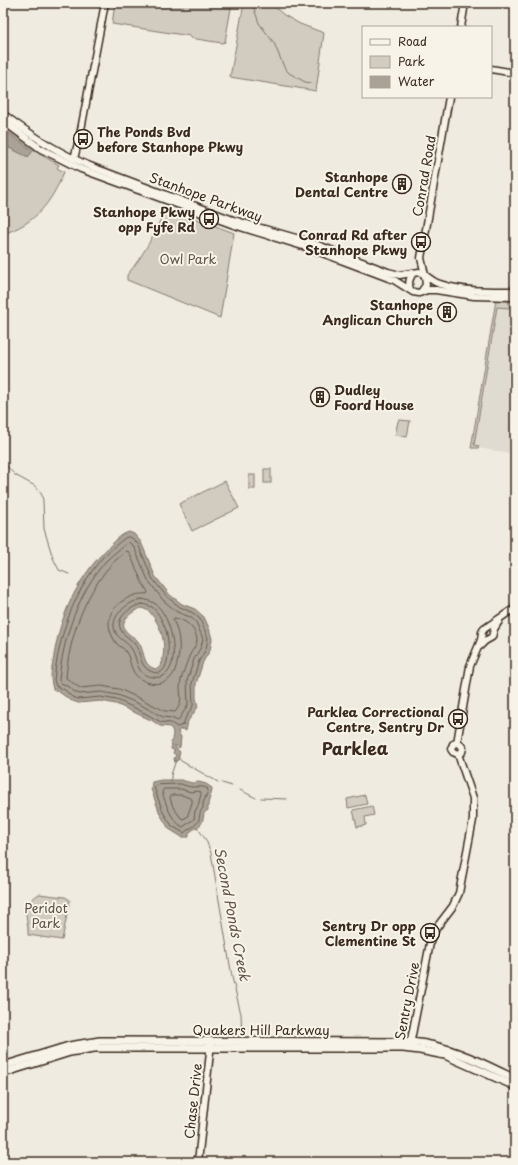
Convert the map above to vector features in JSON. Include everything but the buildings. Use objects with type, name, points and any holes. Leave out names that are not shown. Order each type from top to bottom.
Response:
[{"type":"main road","points":[[74,159],[105,3]]},
{"type":"main road","points":[[461,26],[465,3]]},
{"type":"main road","points":[[492,69],[515,73]]},
{"type":"main road","name":"Conrad Road","points":[[412,273],[421,258],[449,98]]},
{"type":"main road","name":"Stanhope Parkway","points":[[3,114],[41,141],[74,159],[234,220],[310,242],[384,271],[400,275],[412,273]]},
{"type":"main road","name":"Stanhope Parkway","points":[[3,121],[41,149],[81,169],[242,228],[309,248],[394,280],[410,289]]},
{"type":"main road","name":"Conrad Road","points":[[421,258],[425,275]]},
{"type":"main road","points":[[515,291],[480,290],[446,286],[434,282],[419,272],[412,273],[409,282],[410,289],[415,293],[436,290],[474,296],[515,297]]},
{"type":"main road","points":[[421,292],[426,285],[425,275]]},
{"type":"main road","points":[[476,651],[484,631],[515,608]]},
{"type":"main road","points":[[476,651],[492,637],[500,618]]},
{"type":"main road","points":[[484,631],[491,629],[493,632]]},
{"type":"main road","points":[[484,631],[483,637],[488,639]]},
{"type":"main road","name":"Sentry Drive","points":[[410,1045],[431,938],[460,893],[472,828],[474,815],[473,798],[458,754],[453,752],[451,749],[454,744],[457,743],[470,666],[476,651]]},
{"type":"main road","name":"Quakers Hill Parkway","points":[[3,1066],[69,1046],[100,1041],[211,1045]]},
{"type":"main road","name":"Quakers Hill Parkway","points":[[3,1072],[70,1052],[94,1048],[211,1045],[434,1045],[454,1051],[515,1079]]},
{"type":"main road","name":"Chase Drive","points":[[198,1162],[211,1045]]},
{"type":"main road","name":"Quakers Hill Parkway","points":[[410,1045],[457,1059],[515,1086]]},
{"type":"shaded area","points":[[504,300],[507,302],[515,301],[515,454],[478,448],[479,446],[474,445],[497,307]]},
{"type":"green space","points":[[115,3],[232,3],[225,42],[222,43],[190,38],[190,36],[112,24]]},
{"type":"green space","points":[[244,3],[270,3],[284,15],[300,24],[324,33],[316,91],[230,77]]},
{"type":"green space","points":[[3,127],[38,153],[59,165],[57,168],[64,172],[54,193],[41,210],[25,224],[3,234]]},
{"type":"green space","name":"Owl Park","points":[[168,208],[234,233],[220,318],[127,280],[127,275],[144,252],[165,209]]},
{"type":"green space","points":[[496,300],[508,301],[509,308],[497,307],[474,445],[479,446],[478,448],[471,448]]},
{"type":"green space","points":[[398,421],[410,421],[407,437],[395,435]]},
{"type":"green space","points":[[264,469],[271,469],[271,483],[264,483]]},
{"type":"green space","points":[[249,475],[255,475],[255,489],[249,489]]},
{"type":"green space","points":[[225,481],[239,508],[192,531],[179,504]]},
{"type":"green space","points":[[365,795],[367,804],[348,808],[347,799]]},
{"type":"green space","points":[[372,806],[374,815],[365,817],[366,825],[357,827],[353,810]]},
{"type":"green space","name":"Peridot Park","points":[[39,894],[65,897],[70,900],[62,940],[28,935],[27,908],[33,899]]},
{"type":"water","points":[[3,129],[33,151],[28,157],[3,145]]},
{"type":"water","points":[[129,532],[134,534],[141,542],[155,576],[170,595],[182,604],[195,609],[204,617],[212,639],[210,650],[203,662],[196,684],[196,698],[198,707],[188,721],[186,731],[183,729],[179,730],[178,732],[181,737],[180,747],[179,748],[175,745],[175,747],[180,752],[178,760],[175,762],[174,759],[176,755],[173,753],[174,750],[171,749],[172,745],[170,742],[172,741],[173,734],[170,727],[160,726],[153,721],[116,704],[101,701],[78,703],[70,700],[53,689],[51,680],[57,640],[61,625],[73,595],[90,568],[101,555],[122,535]],"holes":[[[142,608],[149,611],[161,630],[164,644],[161,666],[157,669],[148,665],[140,644],[126,632],[124,626],[128,616],[135,611]]]},
{"type":"water","points":[[161,780],[181,780],[192,783],[199,782],[212,788],[208,803],[208,810],[204,813],[200,826],[189,833],[189,837],[182,837],[169,829],[160,814],[151,789],[152,782]]},
{"type":"waterway","points":[[252,3],[259,23],[274,43],[284,67],[289,73],[305,82],[312,83]]},
{"type":"waterway","name":"Second Ponds Creek","points":[[3,462],[15,475],[35,486],[42,495],[44,529],[53,558],[59,570],[69,574]]},
{"type":"waterway","points":[[178,757],[181,761],[218,782]]},
{"type":"waterway","name":"Second Ponds Creek","points":[[171,782],[171,775],[176,760]]},
{"type":"waterway","points":[[222,783],[232,786]]},
{"type":"waterway","points":[[240,790],[256,798]]},
{"type":"waterway","points":[[261,798],[287,799]]},
{"type":"waterway","name":"Second Ponds Creek","points":[[197,827],[206,840],[211,853],[232,977],[241,1014],[242,1036]]},
{"type":"place","name":"The Ponds Bvd before Stanhope Pkwy","points":[[83,139]]},
{"type":"place","name":"Stanhope Dental Centre","points":[[402,184]]},
{"type":"place","name":"Stanhope Pkwy opp Fyfe Rd","points":[[209,219]]},
{"type":"place","name":"Conrad Rd after Stanhope Pkwy","points":[[421,242]]},
{"type":"place","name":"Stanhope Anglican Church","points":[[447,312]]},
{"type":"place","name":"Dudley Foord House","points":[[320,397]]},
{"type":"place","name":"Parklea Correctional Centre, Sentry Dr","points":[[458,719]]},
{"type":"place","name":"Sentry Dr opp Clementine St","points":[[430,933]]},
{"type":"district","name":"Parklea","points":[[355,749]]}]
